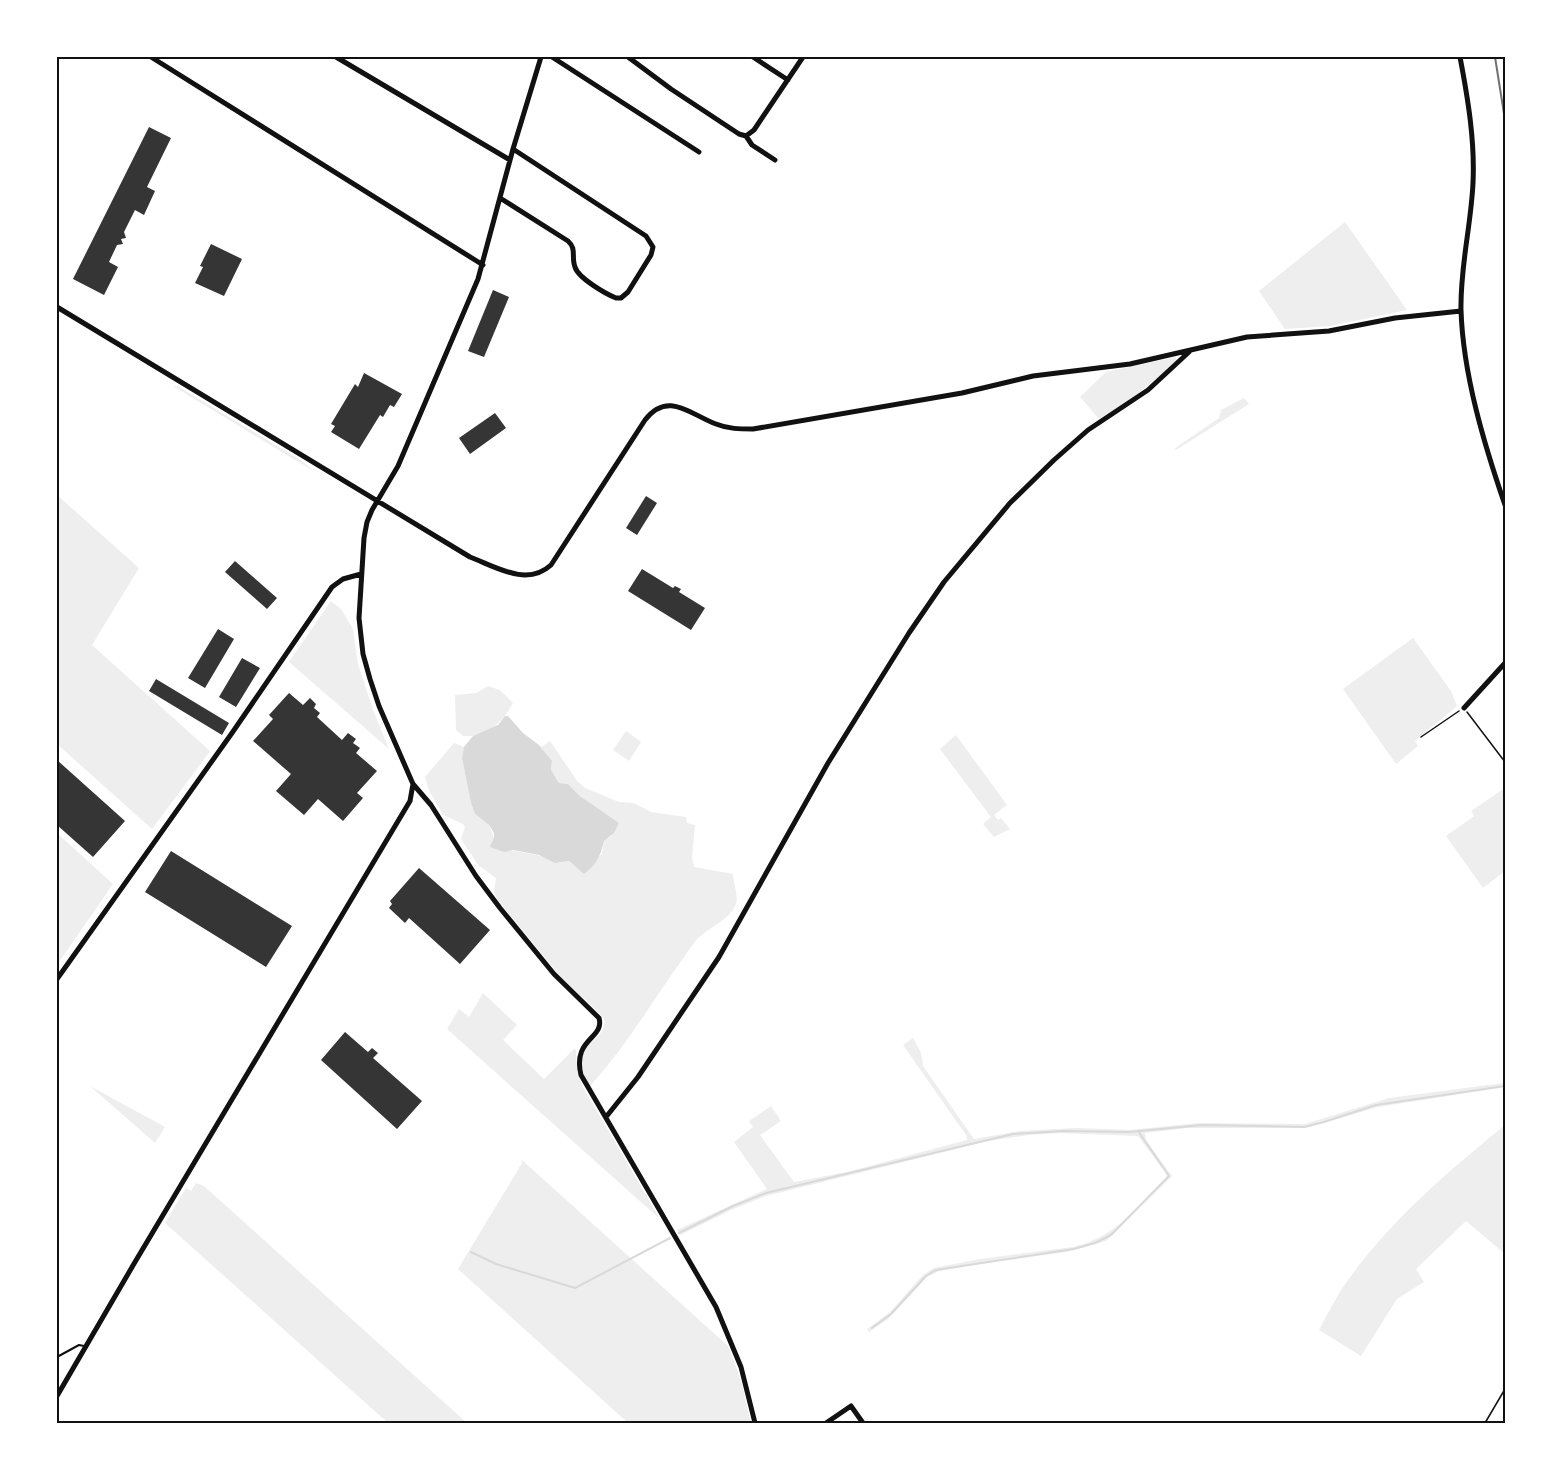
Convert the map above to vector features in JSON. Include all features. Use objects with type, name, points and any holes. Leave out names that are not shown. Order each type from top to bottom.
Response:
[{"type":"street","points":[[151,57],[483,265]]},
{"type":"street","points":[[336,57],[510,160]]},
{"type":"street","points":[[542,57],[513,149],[483,265],[455,336],[398,466],[372,510],[365,530],[359,618],[363,654],[379,706],[413,784],[440,818],[494,900],[554,974],[599,1018],[599,1029],[581,1049],[578,1060],[585,1083],[720,1316],[741,1367],[755,1423]]},
{"type":"street","points":[[552,57],[699,152]]},
{"type":"street","points":[[628,57],[671,89],[739,134],[746,136],[752,145],[776,160]]},
{"type":"street","points":[[753,57],[788,80]]},
{"type":"street","points":[[746,136],[754,130],[803,57]]},
{"type":"street","points":[[1460,57],[1472,129],[1473,169],[1461,311],[1468,375],[1505,505]]},
{"type":"street","points":[[500,198],[568,241],[574,248],[574,265],[577,273],[616,298],[621,298],[628,292],[653,251],[652,243],[646,236],[513,149]]},
{"type":"street","points":[[57,308],[470,557],[509,572],[530,576],[538,574],[551,565],[645,420],[660,407],[675,406],[729,428],[753,429],[962,393],[1033,376],[1100,368],[1190,351],[1246,337],[1329,331],[1379,321],[1461,311]]},
{"type":"street","points":[[606,1117],[650,1060],[719,957],[828,763],[909,633],[944,582],[1003,511],[1046,467],[1088,430],[1148,390],[1190,351]]},
{"type":"street","points":[[57,979],[232,733],[332,587],[343,579],[361,574]]},
{"type":"street","points":[[1464,708],[1505,663]]},
{"type":"street","points":[[57,1396],[410,801],[414,791],[413,784]]},
{"type":"street","points":[[826,1423],[851,1406],[863,1423]]},
{"type":"lane","points":[[57,1357],[79,1345],[86,1347]]},
{"type":"path","points":[[1421,737],[1464,708],[1505,762]]},
{"type":"path","points":[[1485,1423],[1505,1389]]},
{"type":"shaded area","points":[[1345,222],[1407,310],[1330,326],[1285,329],[1259,291]]},
{"type":"shaded area","points":[[1176,357],[1177,360],[1149,384],[1099,419],[1080,397],[1106,372]]},
{"type":"shaded area","points":[[173,386],[179,387],[299,459],[315,472]]},
{"type":"shaded area","points":[[1244,398],[1249,404],[1176,450],[1175,448],[1219,418],[1221,410]]},
{"type":"shaded area","points":[[57,495],[139,568],[92,645],[210,751],[152,829],[57,744]]},
{"type":"shaded area","points":[[331,601],[341,609],[353,629],[358,664],[389,749],[289,662]]},
{"type":"shaded area","points":[[1413,638],[1451,691],[1457,706],[1415,741],[1418,746],[1396,764],[1343,689]]},
{"type":"shaded area","points":[[488,686],[500,690],[513,703],[505,716],[493,728],[473,736],[463,736],[456,730],[455,695],[476,693]]},
{"type":"shaded area","points":[[505,716],[508,716],[523,733],[539,745],[552,761],[551,770],[559,783],[568,784],[580,796],[619,823],[614,833],[604,841],[595,863],[584,874],[569,861],[555,863],[539,855],[513,850],[504,852],[490,847],[494,833],[489,825],[475,814],[462,758],[464,747],[473,736],[498,725]]},
{"type":"shaded area","points":[[626,731],[641,742],[629,761],[613,750]]},
{"type":"shaded area","points":[[956,735],[1007,805],[994,815],[998,820],[1001,818],[1010,829],[994,837],[983,824],[991,817],[940,749]]},
{"type":"shaded area","points":[[550,741],[577,781],[585,788],[619,802],[634,803],[651,812],[686,817],[687,823],[695,825],[692,857],[694,867],[733,874],[737,894],[735,906],[731,912],[694,943],[631,1034],[590,1086],[583,1072],[582,1061],[584,1052],[601,1033],[604,1018],[560,976],[497,899],[494,892],[496,878],[478,865],[461,839],[465,827],[443,815],[429,790],[425,777],[454,743],[464,747],[462,758],[471,803],[475,814],[489,825],[494,838],[510,850],[546,857],[559,863],[569,861],[580,870],[602,854],[604,841],[611,836],[619,823],[580,796],[568,784],[559,783],[551,770],[552,762],[541,747]]},
{"type":"shaded area","points":[[1505,788],[1505,871],[1483,888],[1446,836],[1474,816],[1471,811]]},
{"type":"shaded area","points":[[57,833],[113,884],[57,965]]},
{"type":"shaded area","points":[[483,993],[517,1025],[503,1040],[544,1079],[575,1048],[577,1071],[583,1087],[660,1219],[447,1029],[459,1009],[469,1017]]},
{"type":"shaded area","points":[[913,1038],[921,1053],[923,1066],[974,1139],[1020,1131],[1076,1128],[1130,1130],[1198,1123],[1305,1124],[1389,1098],[1505,1083],[1505,1087],[1378,1107],[1306,1128],[1187,1128],[1145,1133],[1146,1140],[1172,1176],[1106,1241],[1066,1252],[939,1271],[927,1277],[888,1319],[869,1332],[867,1329],[890,1312],[923,1275],[934,1268],[980,1259],[1073,1247],[1114,1229],[1136,1210],[1167,1176],[1165,1172],[1138,1136],[1060,1133],[1029,1135],[988,1141],[766,1196],[680,1235],[677,1230],[767,1189],[734,1142],[753,1127],[749,1121],[771,1106],[781,1121],[760,1135],[794,1182],[847,1172],[967,1140],[966,1135],[903,1045]]},
{"type":"shaded area","points":[[90,1086],[165,1127],[155,1143]]},
{"type":"shaded area","points":[[1505,1125],[1505,1254],[1466,1221],[1416,1269],[1424,1282],[1397,1299],[1361,1356],[1319,1330],[1341,1290],[1358,1266],[1396,1222],[1460,1162]]},
{"type":"shaded area","points":[[522,1160],[728,1346],[741,1380],[751,1423],[628,1423],[458,1269]]},
{"type":"shaded area","points":[[196,1183],[204,1186],[467,1423],[388,1423],[165,1223],[186,1188],[191,1191]]},
{"type":"building","points":[[149,127],[171,138],[147,187],[155,191],[144,215],[135,210],[124,232],[126,238],[121,239],[123,244],[117,245],[109,262],[118,267],[104,295],[73,279]]},
{"type":"building","points":[[211,244],[242,259],[224,296],[195,283],[203,267],[200,266]]},
{"type":"building","points":[[493,290],[509,297],[484,357],[468,351]]},
{"type":"building","points":[[364,373],[402,394],[394,407],[390,405],[383,417],[380,415],[359,449],[331,432],[335,426],[331,424],[355,384],[358,387]]},
{"type":"building","points":[[495,413],[506,428],[470,454],[459,438]]},
{"type":"building","points":[[646,496],[657,503],[637,535],[626,528]]},
{"type":"building","points":[[235,561],[277,598],[267,609],[225,572]]},
{"type":"building","points":[[642,569],[673,588],[675,586],[681,589],[679,592],[705,608],[691,630],[628,591]]},
{"type":"building","points":[[218,629],[234,639],[205,688],[188,678]]},
{"type":"building","points":[[242,658],[260,668],[236,707],[219,697]]},
{"type":"building","points":[[156,679],[229,723],[222,735],[149,691]]},
{"type":"building","points":[[289,693],[303,705],[310,698],[316,704],[314,708],[320,713],[317,717],[342,740],[348,733],[356,739],[353,743],[360,748],[356,753],[377,771],[357,793],[363,798],[343,821],[318,799],[304,815],[276,791],[291,774],[253,741],[273,719],[269,715]]},
{"type":"building","points":[[57,760],[125,821],[93,857],[57,825]]},
{"type":"building","points":[[171,851],[292,926],[266,967],[145,892]]},
{"type":"building","points":[[419,868],[490,930],[460,964],[409,918],[405,923],[389,908],[392,904],[390,901]]},
{"type":"building","points":[[345,1032],[368,1052],[372,1048],[378,1053],[373,1058],[422,1101],[397,1129],[321,1060]]},
{"type":"waterway","points":[[679,1233],[733,1206],[766,1193],[1013,1134],[1063,1131],[1129,1132],[1202,1125],[1304,1127],[1376,1105],[1505,1086]]},
{"type":"waterway","points":[[872,1328],[891,1314],[926,1276],[936,1270],[1074,1249],[1095,1243],[1111,1235],[1169,1176],[1138,1131]]},
{"type":"waterway","points":[[471,1252],[496,1264],[575,1288],[670,1238]]},
{"type":"railway","points":[[1495,57],[1505,120]]}]
